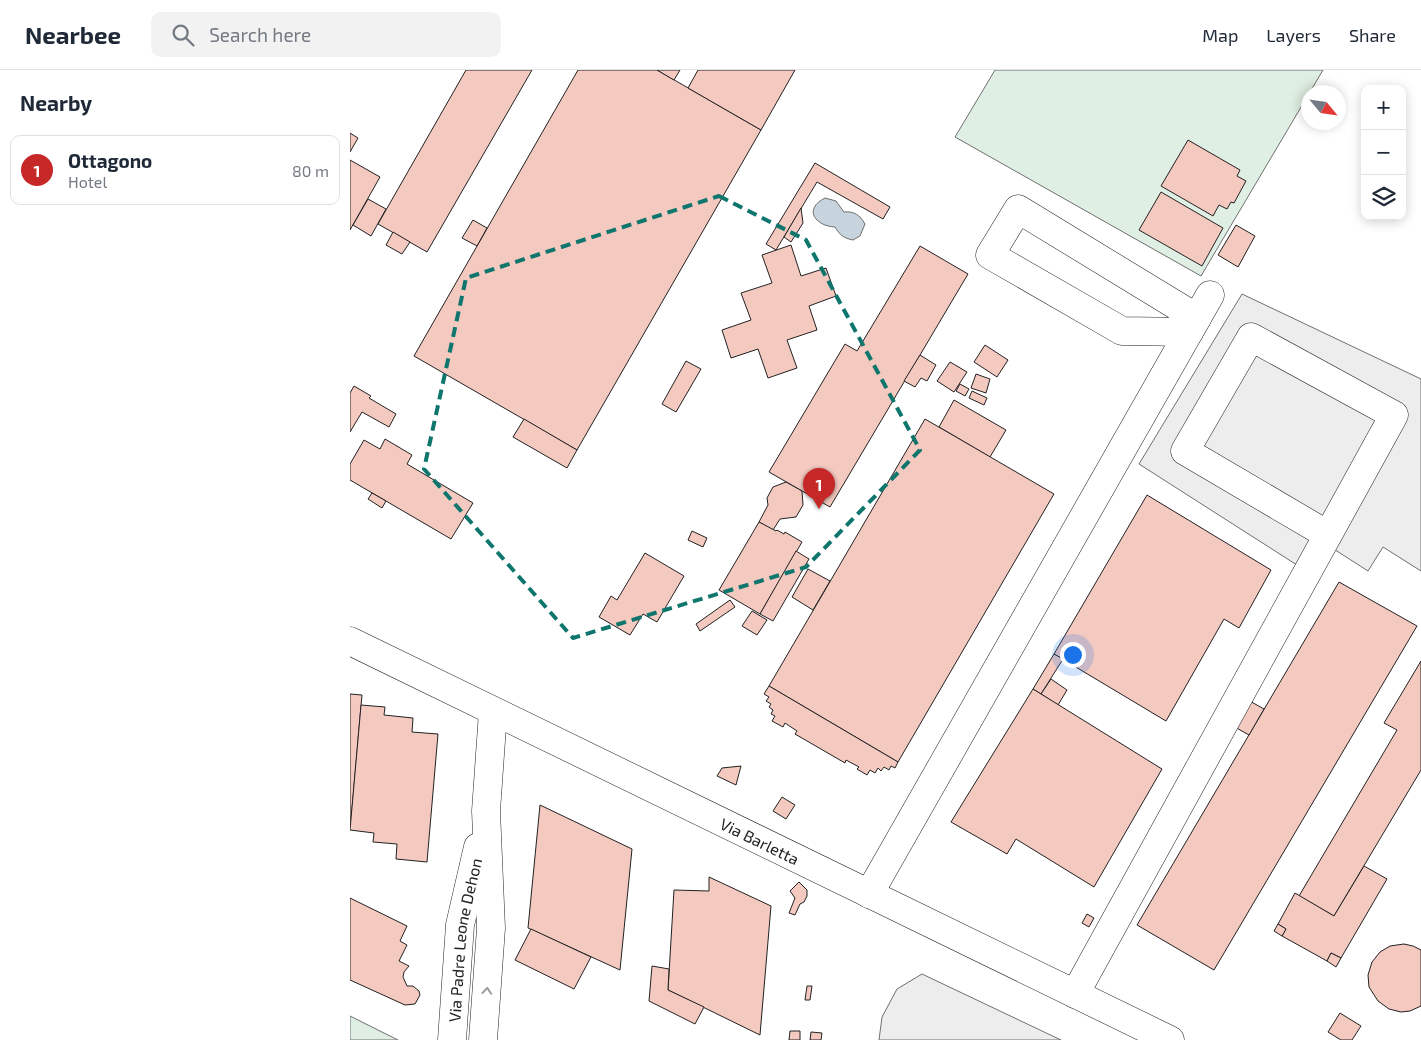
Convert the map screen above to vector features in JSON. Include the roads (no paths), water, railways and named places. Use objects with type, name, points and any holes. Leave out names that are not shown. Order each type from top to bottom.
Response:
[{"type":"street","points":[[1018,210],[1199,315],[1122,330],[990,255],[1018,210]]},
{"type":"street","points":[[869,894],[1199,315]]},
{"type":"street","points":[[1075,994],[1394,415],[1251,337],[1185,452],[1328,534]]},
{"type":"street","name":"Via Barletta","points":[[350,641],[1170,1040]]},
{"type":"street","name":"Via Padre Leone Dehon","points":[[483,1040],[491,928],[486,811],[493,712]]},
{"type":"street","name":"Via Padre Leone Dehon","points":[[452,1040],[460,924],[486,811]]},
{"type":"place","name":"Ottagono","points":[[819,509]]}]
